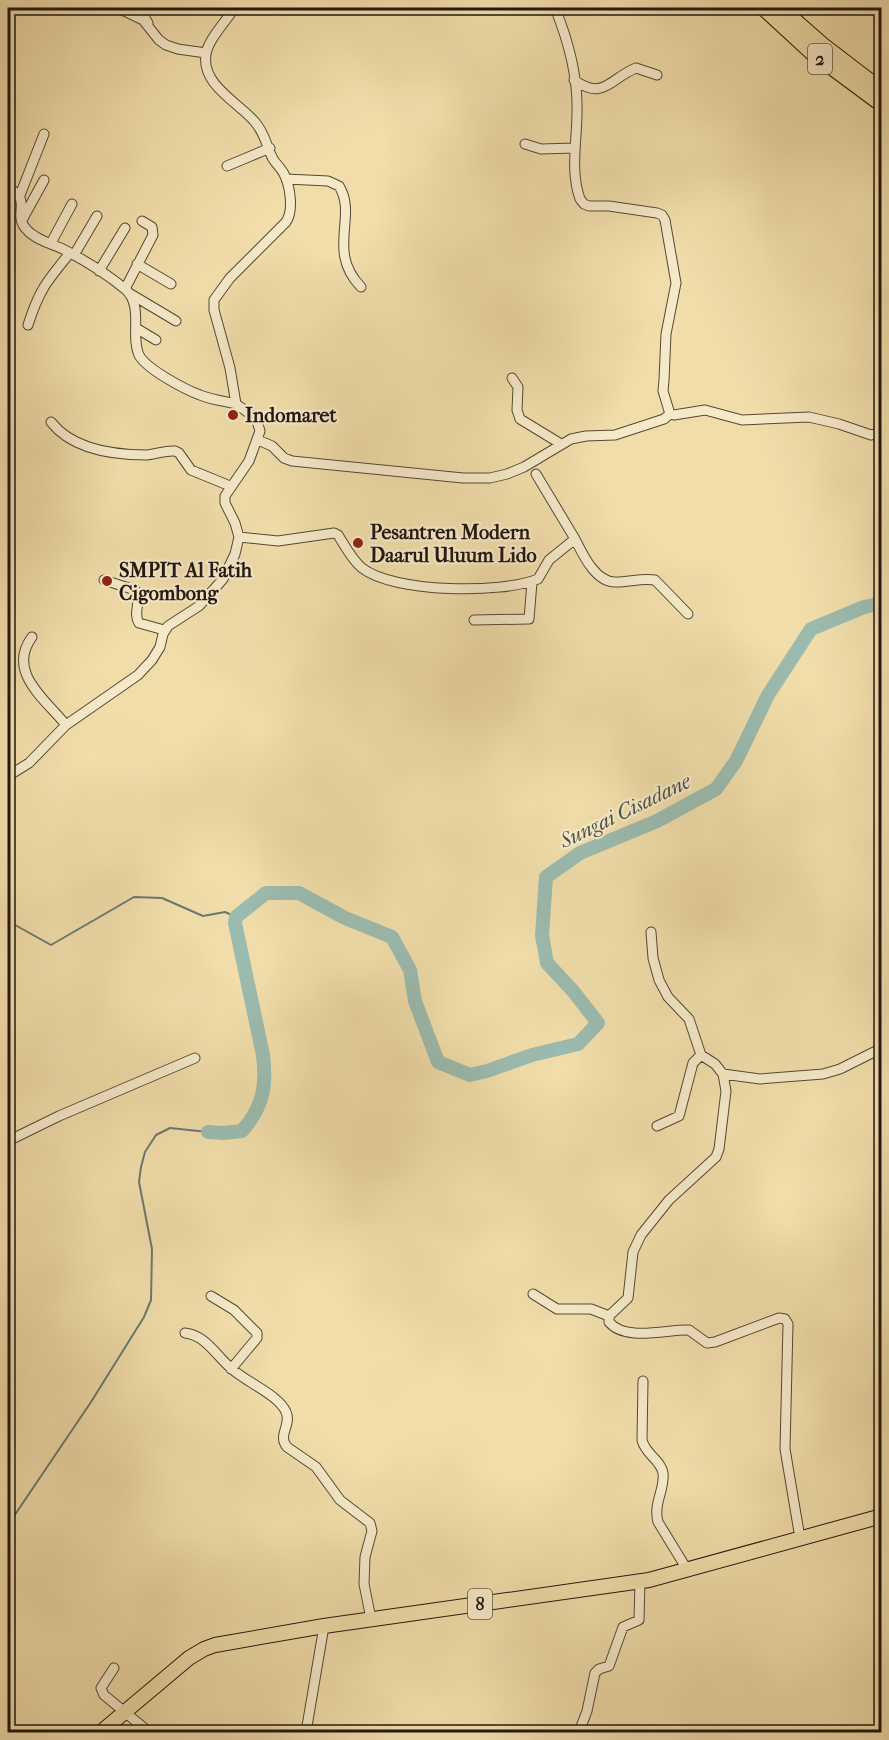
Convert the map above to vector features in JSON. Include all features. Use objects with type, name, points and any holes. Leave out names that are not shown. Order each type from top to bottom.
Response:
[{"type":"highway","name":"2","points":[[763,8],[812,52],[882,105]]},
{"type":"highway","name":"2","points":[[781,8],[822,44],[882,90]]},
{"type":"highway","name":"8","points":[[101,1732],[189,1658],[204,1649],[262,1635],[640,1581],[688,1570],[882,1516]]},
{"type":"street","points":[[118,8],[143,20],[165,45],[206,53]]},
{"type":"street","points":[[139,8],[148,25]]},
{"type":"street","points":[[234,8],[206,53],[211,80],[255,122],[265,136],[274,160],[286,179],[291,208],[288,219],[230,278],[214,300],[214,310],[230,368],[236,404]]},
{"type":"street","points":[[555,8],[566,38],[574,80],[578,111],[574,148],[578,192],[584,204],[657,213],[665,220],[676,283],[666,334],[663,387],[669,414]]},
{"type":"street","points":[[574,80],[589,89],[596,89],[605,88],[636,68],[657,75]]},
{"type":"street","points":[[44,134],[20,195],[24,226],[30,233],[72,254],[176,321]]},
{"type":"street","points":[[525,144],[542,149],[574,148]]},
{"type":"street","points":[[227,166],[270,148]]},
{"type":"street","points":[[286,179],[328,181],[339,186],[345,206],[343,233],[346,262],[349,272],[361,287]]},
{"type":"street","points":[[22,220],[44,180]]},
{"type":"street","points":[[8,188],[20,195]]},
{"type":"street","points":[[51,243],[72,204]]},
{"type":"street","points":[[28,325],[41,289],[72,254],[97,216]]},
{"type":"street","points":[[127,291],[137,264],[153,233],[152,227],[142,221]]},
{"type":"street","points":[[99,271],[125,228]]},
{"type":"street","points":[[137,264],[171,284]]},
{"type":"street","points":[[8,776],[29,763],[66,725],[138,675],[158,651],[165,630],[172,621],[193,612],[219,584],[233,559],[239,537],[225,503],[225,496],[245,468],[258,440],[260,431],[256,418],[236,404],[197,394],[147,364],[139,355],[134,302],[127,291]]},
{"type":"street","points":[[136,328],[156,340]]},
{"type":"street","points":[[512,378],[518,387],[517,408],[520,419],[561,444]]},
{"type":"street","points":[[669,414],[705,410],[751,421],[809,417],[871,435],[882,426]]},
{"type":"street","points":[[258,440],[275,448],[284,458],[292,462],[484,479],[518,470],[561,444],[581,436],[620,434],[664,419],[669,414]]},
{"type":"street","points":[[51,422],[59,433],[74,443],[87,447],[134,454],[176,451],[191,470],[230,486]]},
{"type":"street","points":[[536,474],[582,554],[600,577],[613,582],[655,580],[688,614]]},
{"type":"street","points":[[239,537],[278,542],[334,533],[338,535],[361,567],[375,575],[391,581],[464,590],[532,582],[541,577],[553,556],[575,539]]},
{"type":"street","points":[[104,580],[135,590],[139,597],[135,614],[139,623],[165,630]]},
{"type":"street","points":[[474,620],[530,619],[532,582]]},
{"type":"street","points":[[32,637],[26,645],[26,675],[32,688],[66,725]]},
{"type":"street","points":[[609,1316],[628,1298],[633,1252],[641,1235],[669,1200],[716,1157],[726,1090],[723,1074],[715,1064],[700,1055],[689,1019],[668,997],[659,980],[653,958],[651,932]]},
{"type":"street","points":[[723,1074],[760,1079],[823,1074],[840,1069],[882,1048]]},
{"type":"street","points":[[657,1126],[679,1116],[693,1063],[700,1055]]},
{"type":"street","points":[[8,1141],[59,1116],[195,1058]]},
{"type":"street","points":[[533,1293],[557,1309],[591,1309],[609,1316]]},
{"type":"street","points":[[211,1296],[234,1310],[257,1333],[257,1338],[231,1369]]},
{"type":"street","points":[[609,1316],[610,1325],[622,1329],[654,1334],[689,1330],[707,1343],[716,1342],[779,1318],[785,1318],[788,1324],[785,1449],[800,1538]]},
{"type":"street","points":[[185,1333],[198,1336],[231,1369],[264,1391],[285,1409],[288,1419],[283,1435],[284,1443],[316,1467],[340,1500],[370,1523],[372,1531],[365,1557],[364,1578],[372,1619]]},
{"type":"street","points":[[643,1381],[643,1446],[663,1472],[656,1514],[658,1522],[688,1570]]},
{"type":"street","points":[[579,1732],[587,1711],[595,1673],[609,1666],[622,1627],[639,1620],[641,1615],[640,1581]]},
{"type":"street","points":[[306,1732],[324,1626]]},
{"type":"street","points":[[114,1668],[103,1685],[104,1695],[149,1732]]},
{"type":"waterway","name":"Sungai Cisadane","points":[[208,1132],[242,1131],[255,1113],[262,1096],[263,1055],[235,923],[236,917],[266,893],[299,893],[345,918],[392,937],[410,970],[415,1001],[438,1062],[470,1075],[532,1055],[578,1044],[598,1023],[547,963],[542,935],[546,877],[580,853],[657,821],[716,789],[736,761],[768,695],[811,629],[864,607],[882,603]]},
{"type":"waterway","name":"Sungai Cisadane","points":[[8,921],[51,945],[134,897],[162,898],[203,916],[225,912],[236,917]]},
{"type":"waterway","points":[[8,1525],[91,1402],[144,1317],[151,1300],[152,1249],[139,1182],[145,1152],[156,1135],[170,1128],[208,1132]]},
{"type":"place","name":"Indomaret","points":[[233,415]]},
{"type":"place","name":"Pesantren Modern Daarul Uluum Lido","points":[[358,543]]},
{"type":"place","name":"SMPIT Al Fatih Cigombong","points":[[107,581]]}]
